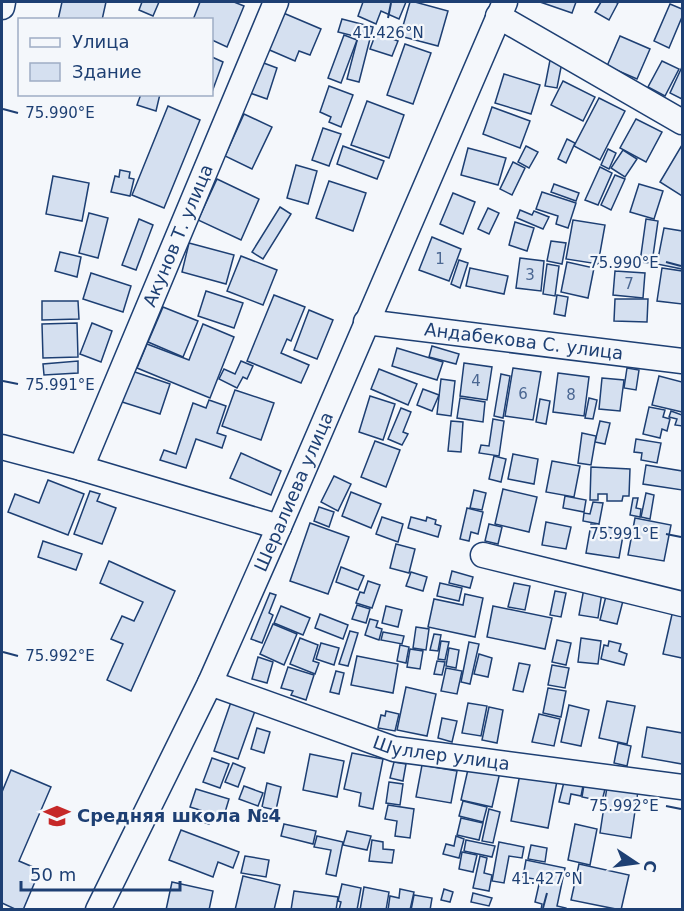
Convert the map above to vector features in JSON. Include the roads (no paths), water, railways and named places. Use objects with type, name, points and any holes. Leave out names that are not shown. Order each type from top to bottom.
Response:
[{"type":"street","points":[[2,7],[3,2]]},
{"type":"street","name":"Акунов Т. улица","points":[[81,468],[276,2]]},
{"type":"street","points":[[501,9],[682,122]]},
{"type":"street","name":"Шералиева улица","points":[[98,909],[210,683],[501,9]]},
{"type":"street","name":"Андабекова С. улица","points":[[366,322],[682,361]]},
{"type":"street","points":[[2,447],[279,527]]},
{"type":"street","points":[[483,555],[682,603]]},
{"type":"street","name":"Шуллер улица","points":[[210,683],[394,749],[682,787]]},
{"type":"place","name":"Средняя школа №4","points":[[57,816]]}]
